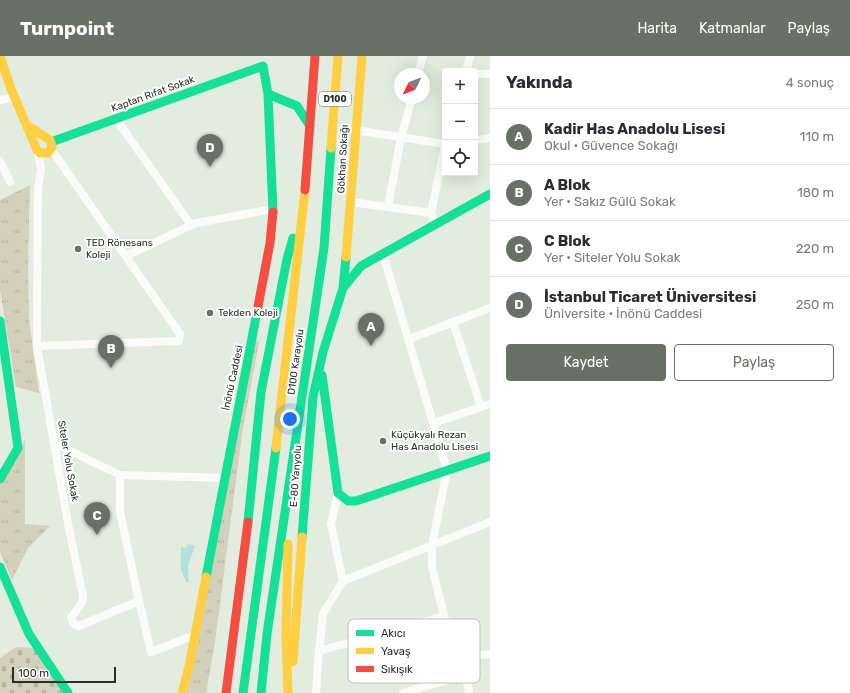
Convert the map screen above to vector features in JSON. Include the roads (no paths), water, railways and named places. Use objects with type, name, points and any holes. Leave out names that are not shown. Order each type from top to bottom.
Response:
[{"type":"main road","points":[[0,56],[14,97],[28,126],[37,150]]},
{"type":"main road","name":"D100 Karayolu","points":[[243,693],[278,436],[305,196],[315,56]]},
{"type":"main road","name":"D100 Karayolu","points":[[261,693],[267,634],[324,248],[338,56]]},
{"type":"main road","points":[[331,142],[345,56]]},
{"type":"main road","name":"Gökhan Sokağı","points":[[346,264],[355,130],[362,56]]},
{"type":"main road","points":[[305,63],[305,105],[310,126]]},
{"type":"main road","name":"İnönü Caddesi","points":[[182,693],[195,635],[233,429],[260,305],[270,243],[272,209],[268,94],[263,66]]},
{"type":"main road","name":"Kaptan Rıfat Sokak","points":[[37,150],[46,154],[49,143],[263,66]]},
{"type":"main road","points":[[268,94],[297,106],[310,126]]},
{"type":"main road","points":[[28,126],[49,143]]},
{"type":"main road","points":[[37,150],[38,140],[49,143]]},
{"type":"main road","points":[[343,288],[347,281],[361,266],[490,194]]},
{"type":"main road","points":[[226,693],[247,539],[261,392],[287,259],[305,196]]},
{"type":"main road","points":[[346,264],[354,267],[361,266]]},
{"type":"main road","name":"E-80 Yanyolu","points":[[289,693],[313,397],[322,358],[343,288],[346,264]]},
{"type":"main road","points":[[0,321],[18,448],[0,479]]},
{"type":"main road","points":[[322,358],[322,384],[338,493],[348,501],[356,501],[490,456]]},
{"type":"main road","points":[[308,450],[318,419],[323,416],[328,420]]},
{"type":"main road","points":[[289,693],[286,636],[290,477]]},
{"type":"main road","points":[[1,568],[29,634],[68,693]]},
{"type":"main road","points":[[239,693],[247,655]]},
{"type":"street","points":[[420,68],[423,56]]},
{"type":"street","points":[[467,68],[470,56]]},
{"type":"street","points":[[478,74],[490,74]]},
{"type":"street","points":[[0,100],[14,97]]},
{"type":"street","points":[[388,206],[401,138],[410,104]]},
{"type":"street","points":[[116,119],[191,225]]},
{"type":"street","points":[[355,130],[442,145]]},
{"type":"street","points":[[478,140],[490,138]]},
{"type":"street","points":[[37,346],[179,341],[180,334],[49,143]]},
{"type":"street","name":"Siteler Yolu Sokak","points":[[37,150],[41,169],[38,189],[37,346],[72,545],[83,596],[82,603],[71,618],[74,624],[79,626],[139,602]]},
{"type":"street","points":[[0,160],[10,182]]},
{"type":"street","points":[[435,224],[431,213],[442,160]]},
{"type":"street","points":[[351,202],[431,213]]},
{"type":"street","points":[[126,256],[191,225],[272,209]]},
{"type":"street","points":[[383,254],[410,339],[447,470],[432,545],[432,567],[445,619]]},
{"type":"street","points":[[410,339],[490,308]]},
{"type":"street","points":[[453,322],[481,407]]},
{"type":"street","points":[[434,423],[490,404]]},
{"type":"street","points":[[54,442],[120,475],[225,478]]},
{"type":"street","points":[[120,475],[120,512],[151,652],[195,635]]},
{"type":"street","points":[[338,493],[331,524],[343,581]]},
{"type":"street","points":[[316,693],[318,651],[323,614],[343,581],[490,522]]},
{"type":"street","points":[[433,619],[444,616]]},
{"type":"street","points":[[318,651],[348,643]]},
{"type":"street","points":[[480,655],[490,654]]},
{"type":"street","points":[[403,693],[438,683]]},
{"type":"street","points":[[466,683],[470,693]]},
{"type":"water","points":[[189,544],[195,546],[188,566],[189,582],[186,582],[181,570],[181,547],[185,548]]},
{"type":"place","name":"İstanbul Ticaret Üniversitesi","points":[[210,167]]},
{"type":"place","name":"TED Rönesans Koleji","points":[[78,249]]},
{"type":"place","name":"Tekden Koleji","points":[[210,313]]},
{"type":"place","name":"Kadir Has Anadolu Lisesi","points":[[371,346]]},
{"type":"place","name":"A Blok","points":[[111,368]]},
{"type":"place","name":"Küçükyalı Rezan Has Anadolu Lisesi","points":[[383,441]]},
{"type":"place","name":"C Blok","points":[[97,535]]}]
